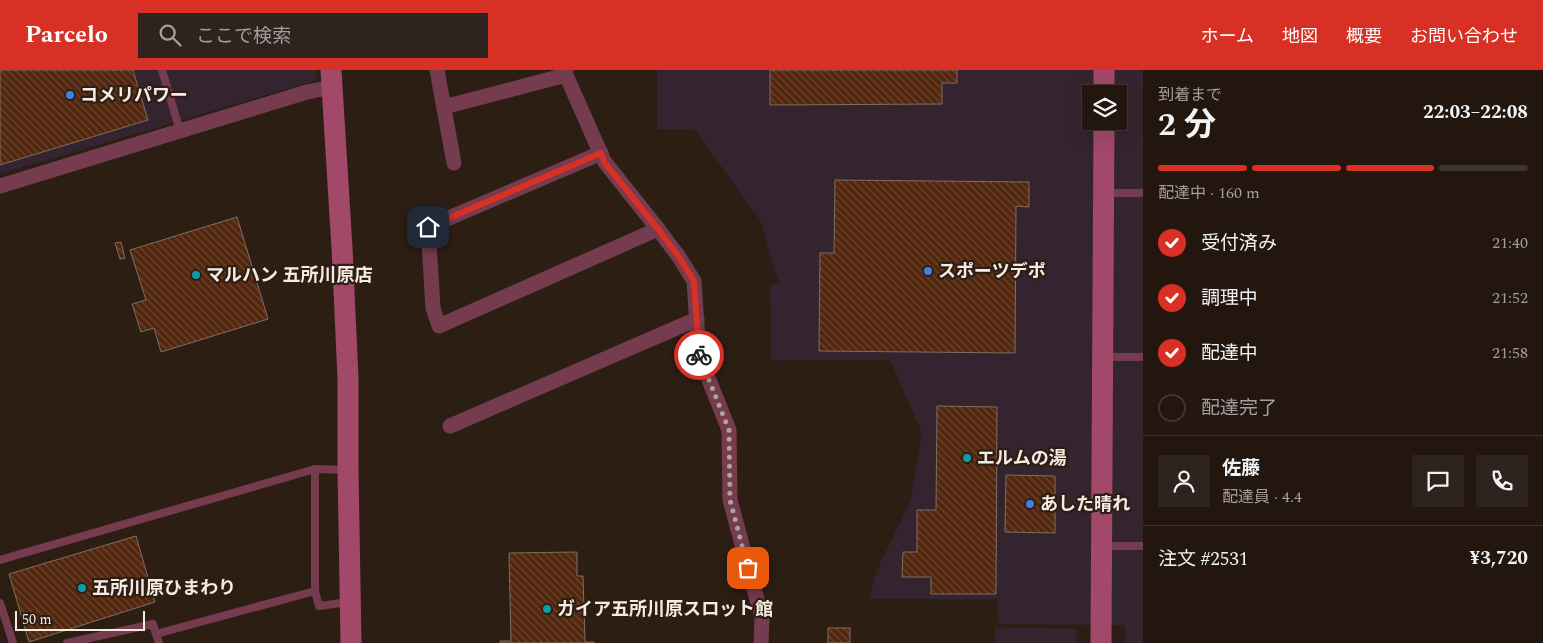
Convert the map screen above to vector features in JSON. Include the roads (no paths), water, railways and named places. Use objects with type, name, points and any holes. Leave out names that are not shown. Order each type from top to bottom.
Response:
[{"type":"street","points":[[437,70],[454,163]]},
{"type":"street","points":[[1104,70],[1104,85]]},
{"type":"street","points":[[444,107],[566,72],[604,162],[658,229],[694,281],[699,355],[729,430],[730,500],[762,618],[761,643]]},
{"type":"street","points":[[0,186],[307,92],[331,79],[348,378],[351,643]]},
{"type":"street","points":[[1101,643],[1104,130]]},
{"type":"street","points":[[601,153],[428,227],[433,308],[439,326],[658,229]]},
{"type":"street","points":[[450,426],[697,319]]},
{"type":"lane","points":[[162,70],[180,131]]},
{"type":"lane","points":[[1103,193],[1143,193]]},
{"type":"lane","points":[[1103,357],[1143,358]]},
{"type":"lane","points":[[0,560],[315,469],[348,470]]},
{"type":"lane","points":[[315,469],[315,590],[319,606],[350,602]]},
{"type":"lane","points":[[1102,546],[1143,546]]},
{"type":"lane","points":[[156,634],[315,590]]},
{"type":"lane","points":[[0,606],[13,643]]},
{"type":"lane","points":[[67,643],[153,624],[159,643]]},
{"type":"place","name":"コメリパワー","points":[[70,95]]},
{"type":"place","name":"スポーツデポ","points":[[928,271]]},
{"type":"place","name":"マルハン 五所川原店","points":[[196,275]]},
{"type":"place","name":"エルムの湯","points":[[967,458]]},
{"type":"place","name":"あした晴れ","points":[[1030,504]]},
{"type":"place","name":"五所川原ひまわり","points":[[82,588]]},
{"type":"place","name":"ガイア五所川原スロット館","points":[[547,609]]}]
